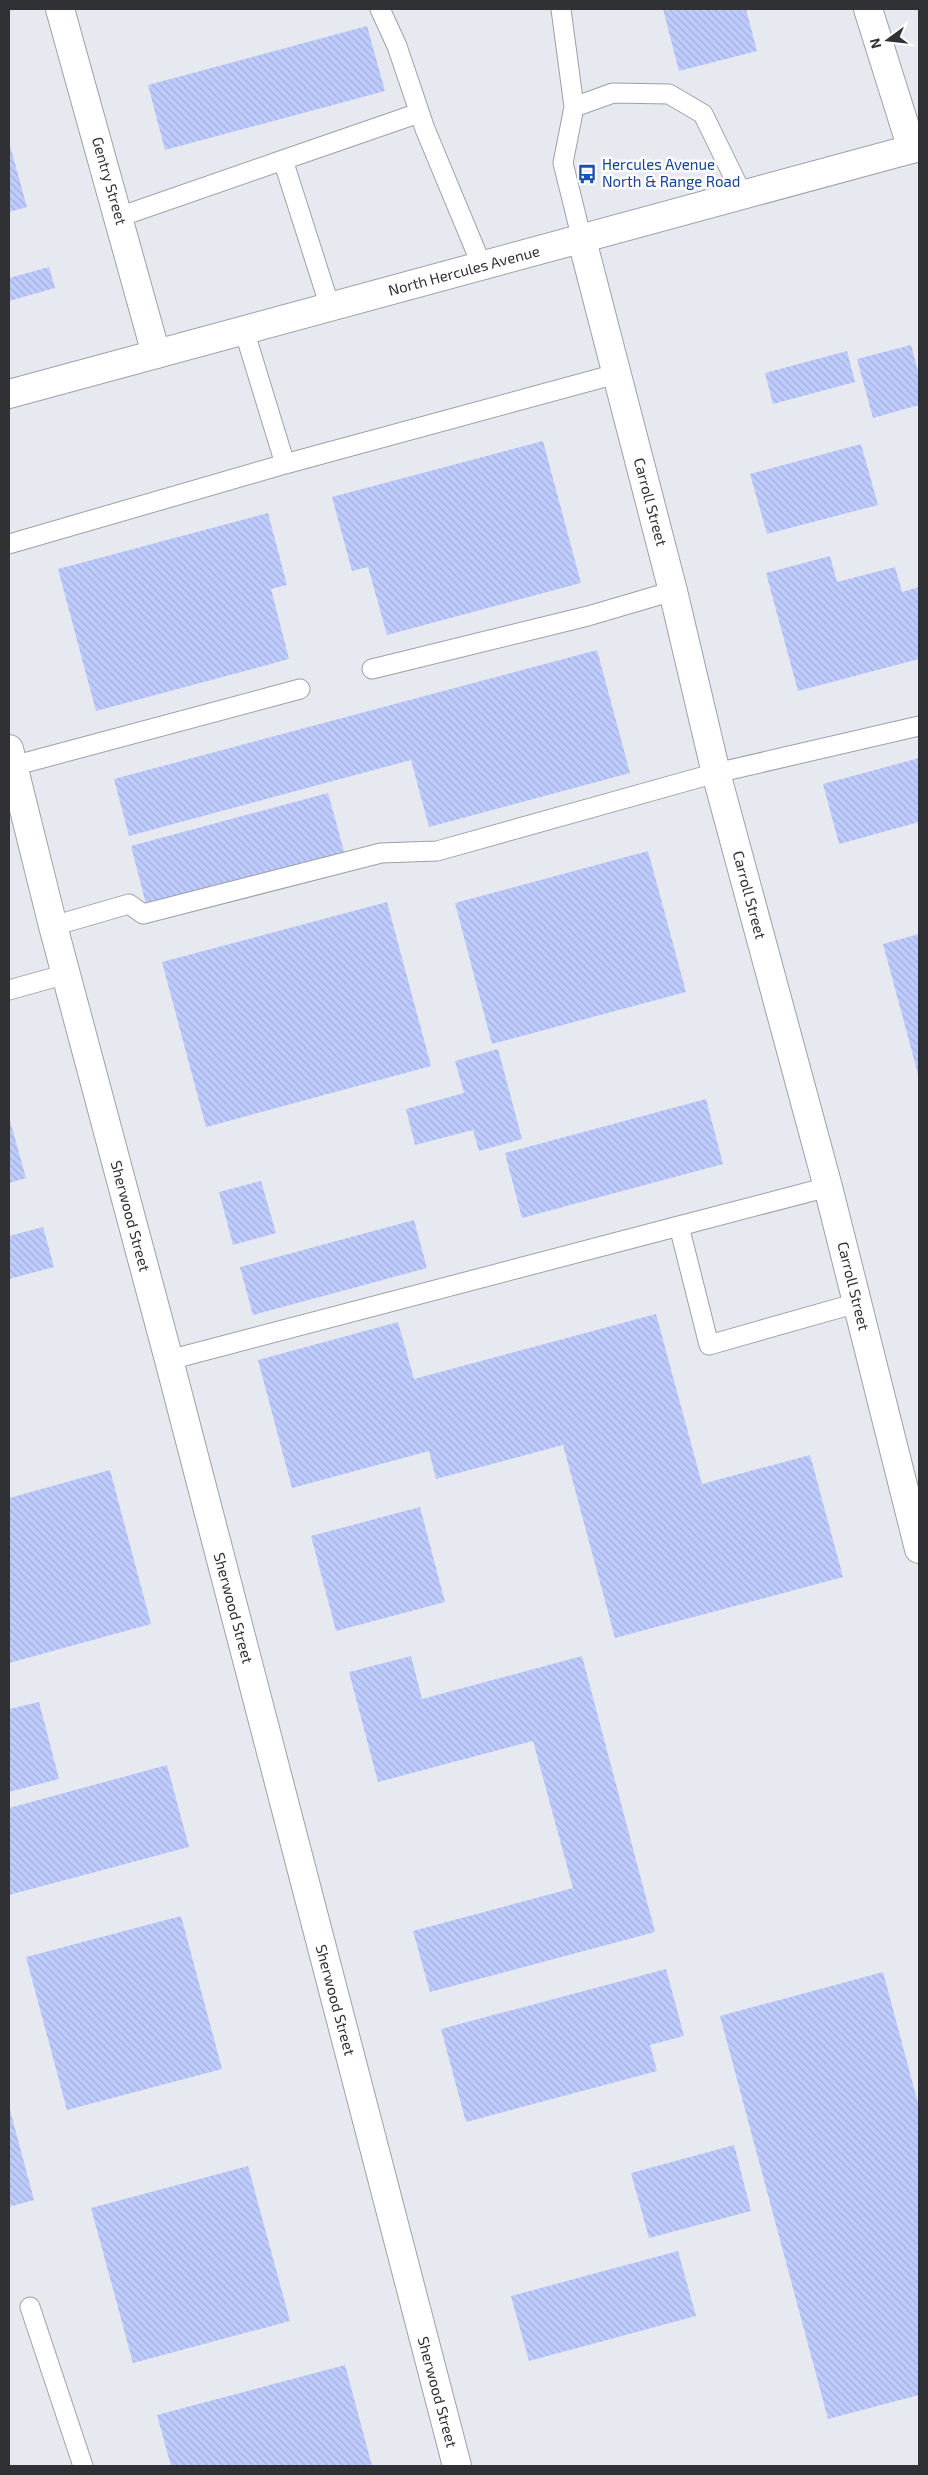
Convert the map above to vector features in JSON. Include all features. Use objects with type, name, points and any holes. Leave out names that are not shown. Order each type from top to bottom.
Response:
[{"type":"street","name":"Gentry Street","points":[[60,9],[156,354]]},
{"type":"street","points":[[868,9],[916,148]]},
{"type":"street","name":"North Hercules Avenue","points":[[9,394],[916,148]]},
{"type":"street","name":"Carroll Street","points":[[582,240],[673,591],[716,773],[828,1187],[919,1549]]},
{"type":"street","name":"Sherwood Street","points":[[11,758],[53,926],[169,1360],[456,2466]]},
{"type":"lane","points":[[380,9],[397,46],[419,113],[482,266]]},
{"type":"lane","points":[[561,9],[574,107],[563,163],[582,240]]},
{"type":"lane","points":[[574,107],[613,93],[669,94],[703,114],[743,196]]},
{"type":"lane","points":[[119,217],[419,113]]},
{"type":"lane","points":[[283,160],[330,307]]},
{"type":"lane","points":[[244,330],[285,464]]},
{"type":"lane","points":[[9,544],[285,464],[616,374]]},
{"type":"lane","points":[[372,669],[588,616],[673,591]]},
{"type":"lane","points":[[11,758],[300,689]]},
{"type":"lane","points":[[53,926],[129,904],[143,914],[381,852],[437,851],[716,773],[919,726]]},
{"type":"lane","points":[[9,990],[66,974]]},
{"type":"lane","points":[[169,1360],[828,1187]]},
{"type":"lane","points":[[680,1226],[709,1345],[857,1303]]},
{"type":"lane","points":[[30,2307],[83,2466]]},
{"type":"building","points":[[663,9],[746,9],[757,51],[679,71]]},
{"type":"building","points":[[367,26],[385,91],[165,150],[148,85]]},
{"type":"building","points":[[9,142],[27,207],[9,212]]},
{"type":"building","points":[[49,267],[55,288],[9,301],[9,278]]},
{"type":"building","points":[[911,345],[919,375],[919,405],[873,418],[857,359]]},
{"type":"building","points":[[847,351],[855,382],[773,404],[765,373]]},
{"type":"building","points":[[543,441],[581,583],[387,635],[368,567],[352,571],[332,497]]},
{"type":"building","points":[[861,444],[878,505],[767,534],[750,474]]},
{"type":"building","points":[[268,513],[287,585],[271,589],[289,659],[96,711],[58,569]]},
{"type":"building","points":[[830,556],[837,582],[895,567],[902,592],[919,587],[919,659],[798,691],[766,573]]},
{"type":"building","points":[[597,650],[630,773],[429,827],[411,760],[129,836],[114,779]]},
{"type":"building","points":[[919,758],[919,822],[839,844],[823,784]]},
{"type":"building","points":[[328,793],[345,855],[147,908],[131,846]]},
{"type":"building","points":[[648,851],[686,992],[492,1044],[455,903]]},
{"type":"building","points":[[387,902],[431,1066],[206,1127],[162,962]]},
{"type":"building","points":[[919,934],[919,1078],[883,944]]},
{"type":"building","points":[[498,1049],[522,1139],[479,1151],[473,1130],[415,1145],[406,1109],[464,1093],[455,1061]]},
{"type":"building","points":[[706,1099],[723,1164],[522,1218],[505,1153]]},
{"type":"building","points":[[9,1117],[26,1178],[9,1183]]},
{"type":"building","points":[[261,1181],[276,1233],[233,1245],[219,1192]]},
{"type":"building","points":[[414,1220],[427,1268],[253,1315],[240,1267]]},
{"type":"building","points":[[43,1227],[54,1267],[9,1279],[9,1236]]},
{"type":"building","points":[[656,1314],[702,1484],[810,1455],[843,1577],[615,1638],[563,1445],[436,1479],[429,1451],[292,1488],[258,1360],[398,1322],[414,1379]]},
{"type":"building","points":[[110,1470],[151,1624],[9,1663],[9,1498]]},
{"type":"building","points":[[420,1507],[445,1602],[336,1631],[311,1536]]},
{"type":"building","points":[[411,1656],[422,1699],[582,1656],[655,1932],[430,1992],[413,1931],[573,1888],[533,1741],[378,1782],[349,1672]]},
{"type":"building","points":[[39,1702],[59,1779],[9,1792],[9,1709]]},
{"type":"building","points":[[167,1765],[189,1847],[9,1895],[9,1808]]},
{"type":"building","points":[[181,1916],[222,2069],[67,2110],[26,1957]]},
{"type":"building","points":[[666,1969],[684,2036],[650,2045],[657,2071],[466,2122],[441,2029]]},
{"type":"building","points":[[883,1972],[919,2107],[919,2395],[828,2419],[720,2016]]},
{"type":"building","points":[[9,2106],[34,2200],[9,2207]]},
{"type":"building","points":[[734,2145],[751,2211],[649,2238],[631,2173]]},
{"type":"building","points":[[248,2166],[290,2321],[133,2363],[91,2208]]},
{"type":"building","points":[[678,2251],[696,2316],[529,2361],[511,2296]]},
{"type":"building","points":[[345,2365],[372,2466],[171,2466],[157,2415]]},
{"type":"place","name":"Hercules Avenue North & Range Road","points":[[587,174]]}]
